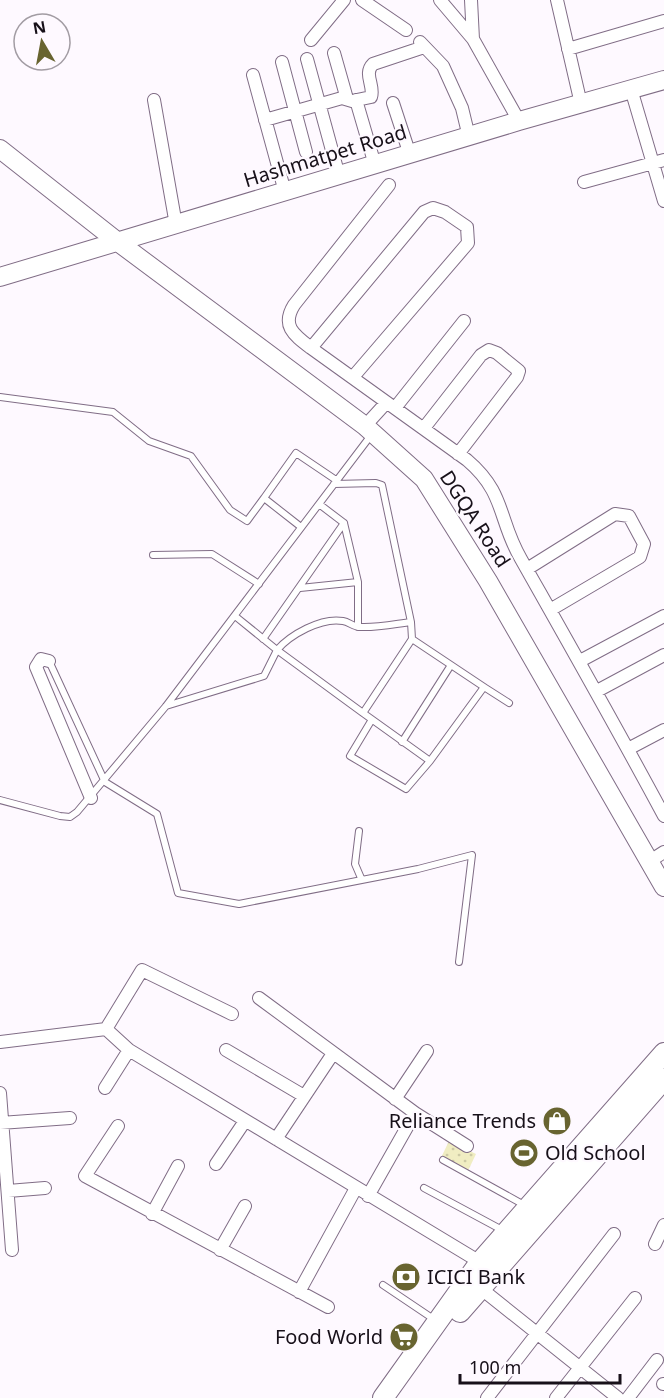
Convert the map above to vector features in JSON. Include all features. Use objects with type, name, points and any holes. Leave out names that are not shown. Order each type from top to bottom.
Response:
[{"type":"main road","name":"Hashmatpet Road","points":[[0,277],[519,121],[664,80]]},
{"type":"main road","name":"DGQA Road","points":[[0,149],[118,242],[369,430],[424,479],[657,856],[664,886]]},
{"type":"main road","points":[[383,1398],[480,1262],[664,1053]]},
{"type":"main road","points":[[399,1398],[480,1287],[664,1079]]},
{"type":"street","points":[[312,40],[344,0]]},
{"type":"street","points":[[362,0],[406,30]]},
{"type":"street","points":[[440,0],[472,39],[519,121]]},
{"type":"street","points":[[471,0],[472,39]]},
{"type":"street","points":[[557,0],[581,104]]},
{"type":"street","points":[[568,49],[664,21]]},
{"type":"street","points":[[265,120],[373,95],[369,74],[373,64],[422,45],[442,66],[453,86],[469,137]]},
{"type":"street","points":[[334,53],[375,165]]},
{"type":"street","points":[[307,58],[318,106],[339,176]]},
{"type":"street","points":[[282,62],[306,152]]},
{"type":"street","points":[[253,75],[285,192]]},
{"type":"street","points":[[632,89],[658,161],[664,201]]},
{"type":"street","points":[[154,100],[176,225]]},
{"type":"street","points":[[393,103],[410,155]]},
{"type":"street","points":[[584,182],[658,161]]},
{"type":"street","points":[[389,185],[289,313],[287,322],[290,330],[311,348],[458,454],[490,483],[527,569],[597,691],[664,816]]},
{"type":"street","points":[[311,348],[424,212],[433,208],[445,212],[467,227],[468,243],[353,377]]},
{"type":"street","points":[[369,430],[464,321]]},
{"type":"street","points":[[424,428],[481,355],[489,350],[515,365],[519,371],[517,377],[458,454]]},
{"type":"street","points":[[527,569],[615,514],[629,516],[644,544],[640,557],[550,610]]},
{"type":"street","points":[[580,661],[664,616]]},
{"type":"street","points":[[597,691],[664,655]]},
{"type":"street","points":[[49,661],[41,659],[36,667],[91,798]]},
{"type":"street","points":[[628,749],[664,730]]},
{"type":"street","points":[[106,1029],[142,970],[232,1014]]},
{"type":"street","points":[[259,998],[395,1099],[467,1146]]},
{"type":"street","points":[[0,1042],[106,1029],[129,1050],[480,1262]]},
{"type":"street","points":[[105,1088],[129,1050]]},
{"type":"street","points":[[226,1050],[304,1096]]},
{"type":"street","points":[[395,1099],[427,1051]]},
{"type":"street","points":[[276,1139],[332,1054]]},
{"type":"street","points":[[0,1094],[12,1250]]},
{"type":"street","points":[[368,1196],[415,1113]]},
{"type":"street","points":[[2,1123],[70,1118]]},
{"type":"street","points":[[216,1164],[245,1121]]},
{"type":"street","points":[[118,1126],[85,1176],[328,1307]]},
{"type":"street","points":[[152,1214],[178,1166]]},
{"type":"street","points":[[8,1191],[45,1188]]},
{"type":"street","points":[[299,1292],[356,1188]]},
{"type":"street","points":[[220,1250],[244,1206]]},
{"type":"street","points":[[655,1244],[664,1225]]},
{"type":"street","points":[[487,1398],[614,1234]]},
{"type":"street","points":[[480,1287],[618,1398]]},
{"type":"street","points":[[556,1398],[635,1298]]},
{"type":"street","points":[[628,1398],[657,1360]]},
{"type":"lane","points":[[0,397],[113,411],[149,441],[191,456],[230,510],[247,521],[296,453],[335,482],[382,485],[411,622],[412,639],[363,713]]},
{"type":"lane","points":[[0,800],[70,817],[91,798],[235,616],[335,482],[369,430]]},
{"type":"lane","points":[[264,498],[301,527]]},
{"type":"lane","points":[[319,504],[344,523],[358,582],[358,627]]},
{"type":"lane","points":[[263,639],[344,523]]},
{"type":"lane","points":[[153,555],[212,554],[259,584]]},
{"type":"lane","points":[[300,588],[358,582]]},
{"type":"lane","points":[[235,616],[371,721],[430,761]]},
{"type":"lane","points":[[166,706],[264,676],[287,638],[304,629],[341,620],[358,627],[411,622]]},
{"type":"lane","points":[[412,639],[509,703]]},
{"type":"lane","points":[[49,661],[105,782],[157,814],[178,893],[239,904],[361,878],[418,869],[472,855],[459,962]]},
{"type":"lane","points":[[402,742],[451,665]]},
{"type":"lane","points":[[371,721],[350,756],[406,789],[430,761],[484,687]]},
{"type":"lane","points":[[359,831],[355,864],[361,878]]},
{"type":"lane","points":[[443,1160],[529,1208]]},
{"type":"lane","points":[[424,1188],[507,1232]]},
{"type":"lane","points":[[383,1285],[438,1322]]},
{"type":"shaded area","points":[[449,1141],[476,1154],[466,1175],[439,1162]]},
{"type":"place","name":"Reliance Trends","points":[[557,1121]]},
{"type":"place","name":"Old School","points":[[524,1153]]},
{"type":"place","name":"ICICI Bank","points":[[406,1277]]},
{"type":"place","name":"Food World","points":[[404,1337]]}]
